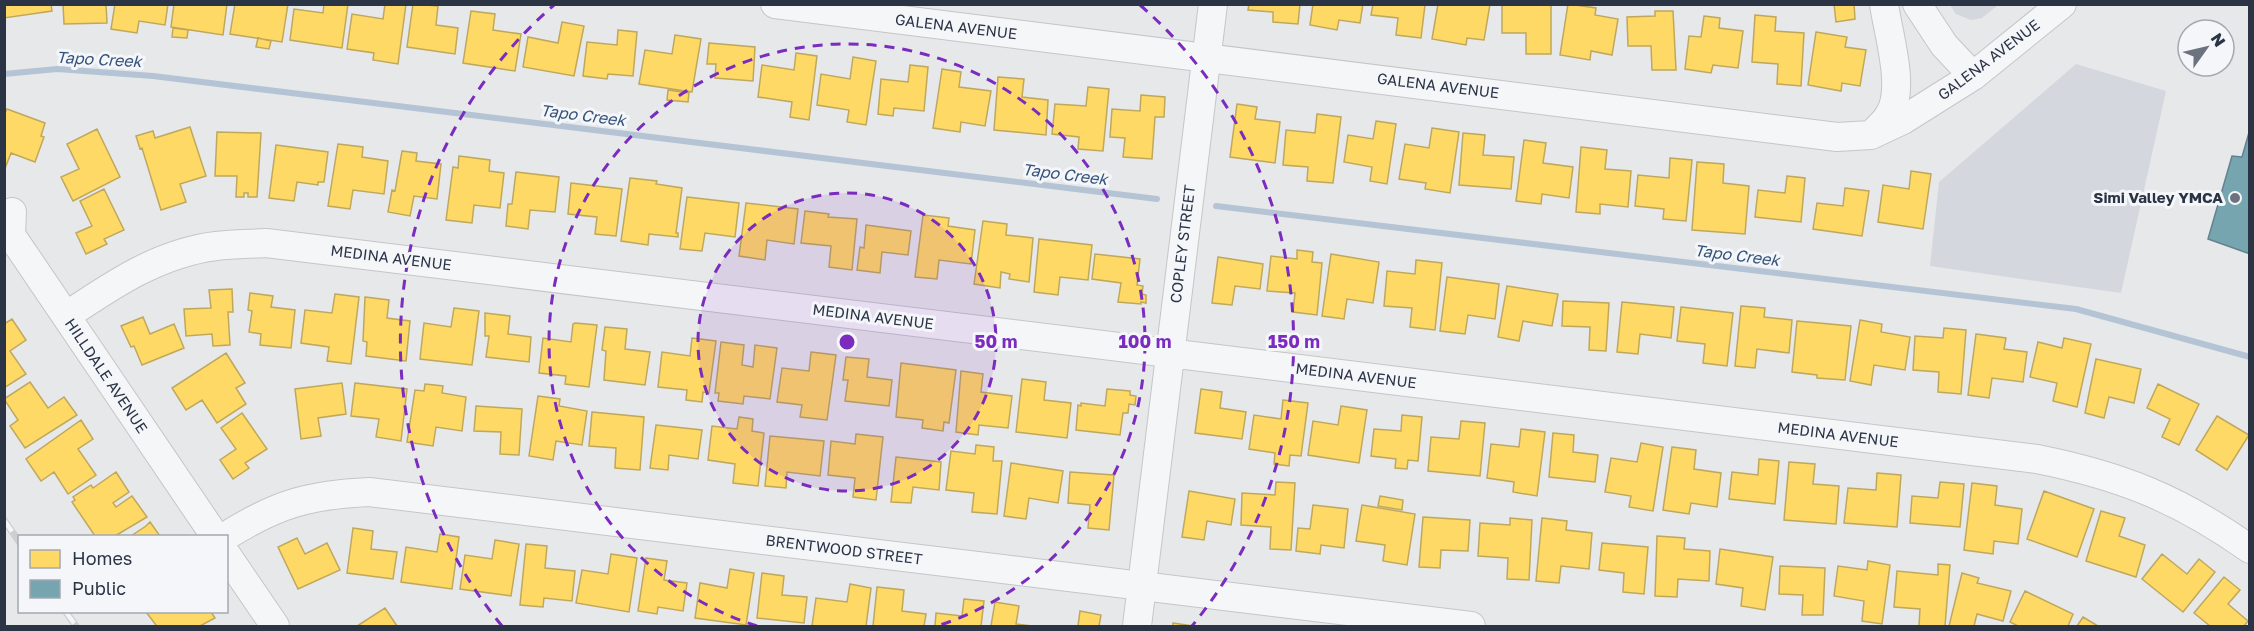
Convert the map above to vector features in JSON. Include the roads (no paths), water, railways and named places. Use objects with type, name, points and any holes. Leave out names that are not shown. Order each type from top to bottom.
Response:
[{"type":"street","name":"GALENA AVENUE","points":[[775,4],[1836,137],[1871,135],[1903,120],[1973,76],[2062,4]]},
{"type":"street","name":"COPLEY STREET","points":[[1137,627],[1213,4]]},
{"type":"street","points":[[1871,135],[1890,115],[1896,97],[1896,82],[1884,4]]},
{"type":"street","points":[[1917,4],[1944,45],[1973,76]]},
{"type":"street","name":"HILLDALE AVENUE","points":[[12,212],[11,235],[214,535]]},
{"type":"street","name":"MEDINA AVENUE","points":[[66,316],[124,277],[165,258],[214,246],[266,243],[2037,459],[2085,469],[2162,497],[2217,526],[2250,549]]},
{"type":"street","name":"BRENTWOOD STREET","points":[[228,536],[255,518],[288,504],[328,494],[369,492],[1142,586],[1375,621],[1471,627]]},
{"type":"street","points":[[228,557],[275,627]]},
{"type":"waterway","name":"Tapo Creek","points":[[4,74],[57,69],[153,76],[1157,199]]},
{"type":"waterway","name":"Tapo Creek","points":[[1216,206],[2076,309],[2250,357]]},
{"type":"railway","points":[[4,520],[18,540]]},
{"type":"railway","points":[[67,613],[76,626]]},
{"type":"place","name":"Simi Valley YMCA","points":[[2235,198]]}]
